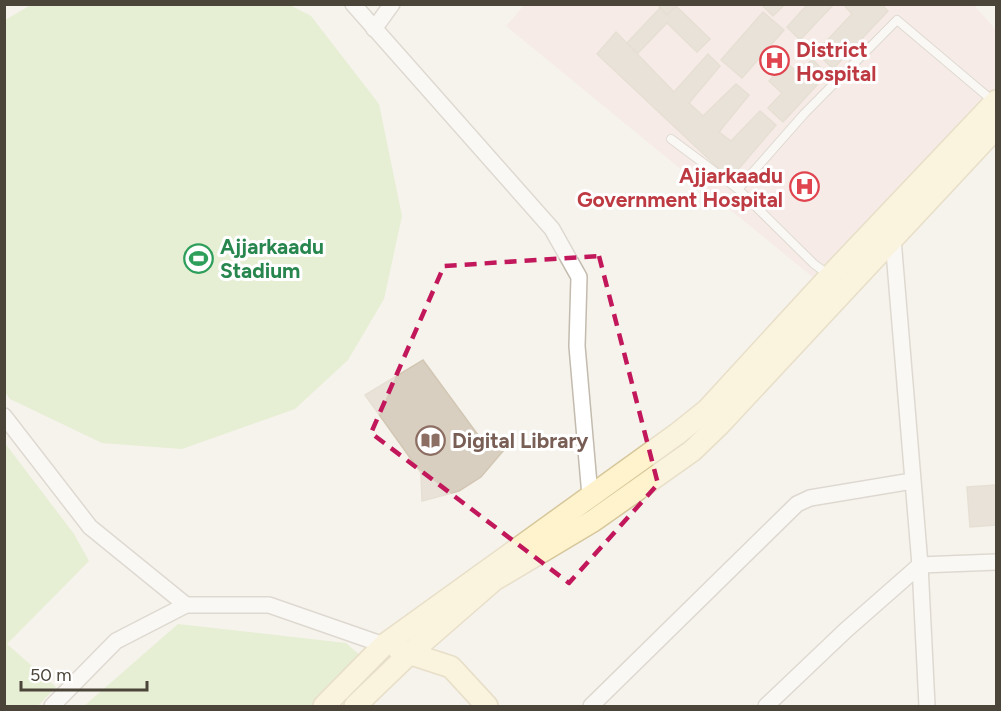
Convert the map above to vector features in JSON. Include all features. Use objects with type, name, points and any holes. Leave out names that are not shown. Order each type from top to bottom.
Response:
[{"type":"main road","points":[[355,706],[409,654],[494,580],[593,521],[692,451],[720,425],[996,101]]},
{"type":"main road","points":[[324,706],[384,645],[707,410],[830,276],[887,231],[996,128]]},
{"type":"main road","points":[[384,645],[451,666],[487,706]]},
{"type":"street","points":[[353,4],[552,229],[579,277],[577,346],[590,496]]},
{"type":"street","points":[[374,29],[392,4]]},
{"type":"street","points":[[887,231],[920,565],[927,706]]},
{"type":"street","points":[[4,416],[90,527],[186,605]]},
{"type":"street","points":[[591,706],[798,504],[810,498],[912,481]]},
{"type":"street","points":[[766,706],[846,630],[920,565],[996,562]]},
{"type":"street","points":[[52,706],[117,641],[186,605],[269,605],[384,645]]},
{"type":"lane","points":[[738,189],[804,114],[897,21],[996,101]]},
{"type":"lane","points":[[671,138],[738,189],[814,264],[830,276]]},
{"type":"highlighted area","points":[[599,256],[658,484],[569,583],[371,433],[444,266]]},
{"type":"shaded area","name":"Ajjarkaadu Government Hospital","points":[[525,4],[974,5],[996,30],[996,94],[816,280],[506,26]]},
{"type":"green space","name":"Ajjarkaadu Stadium","points":[[31,5],[290,5],[311,16],[379,104],[402,216],[384,299],[348,360],[295,409],[182,449],[102,443],[10,399],[5,392],[5,20]]},
{"type":"green space","points":[[4,442],[74,534],[89,561],[7,644],[56,687],[38,706],[5,706]]},
{"type":"green space","points":[[178,624],[346,643],[361,656],[311,706],[84,706]]},
{"type":"building","points":[[657,4],[678,4],[667,15]]},
{"type":"building","points":[[761,4],[785,4],[773,16]]},
{"type":"building","points":[[808,4],[834,4],[800,40],[787,27]]},
{"type":"building","points":[[843,4],[881,4],[888,11],[833,69],[816,52],[852,14]]},
{"type":"building","points":[[676,6],[710,39],[697,52],[667,23],[638,53],[627,43],[660,8],[667,15]]},
{"type":"building","points":[[763,12],[784,30],[742,78],[721,60]]},
{"type":"building","points":[[616,32],[674,92],[708,54],[720,66],[689,103],[703,116],[736,84],[749,95],[719,132],[731,141],[760,111],[776,125],[730,179],[597,54]]},
{"type":"building","points":[[812,59],[827,74],[783,122],[768,108],[782,93],[769,81],[787,63],[799,74]]},
{"type":"building","points":[[423,360],[478,435],[504,450],[481,477],[459,491],[422,501],[421,473],[365,395]]},
{"type":"building","points":[[996,485],[996,525],[970,527],[967,487]]},
{"type":"place","name":"District Hospital","points":[[775,61]]},
{"type":"place","name":"Ajjarkaadu Government Hospital","points":[[804,187]]},
{"type":"place","name":"Ajjarkaadu Stadium","points":[[199,258]]},
{"type":"place","name":"Digital Library","points":[[431,440]]}]
